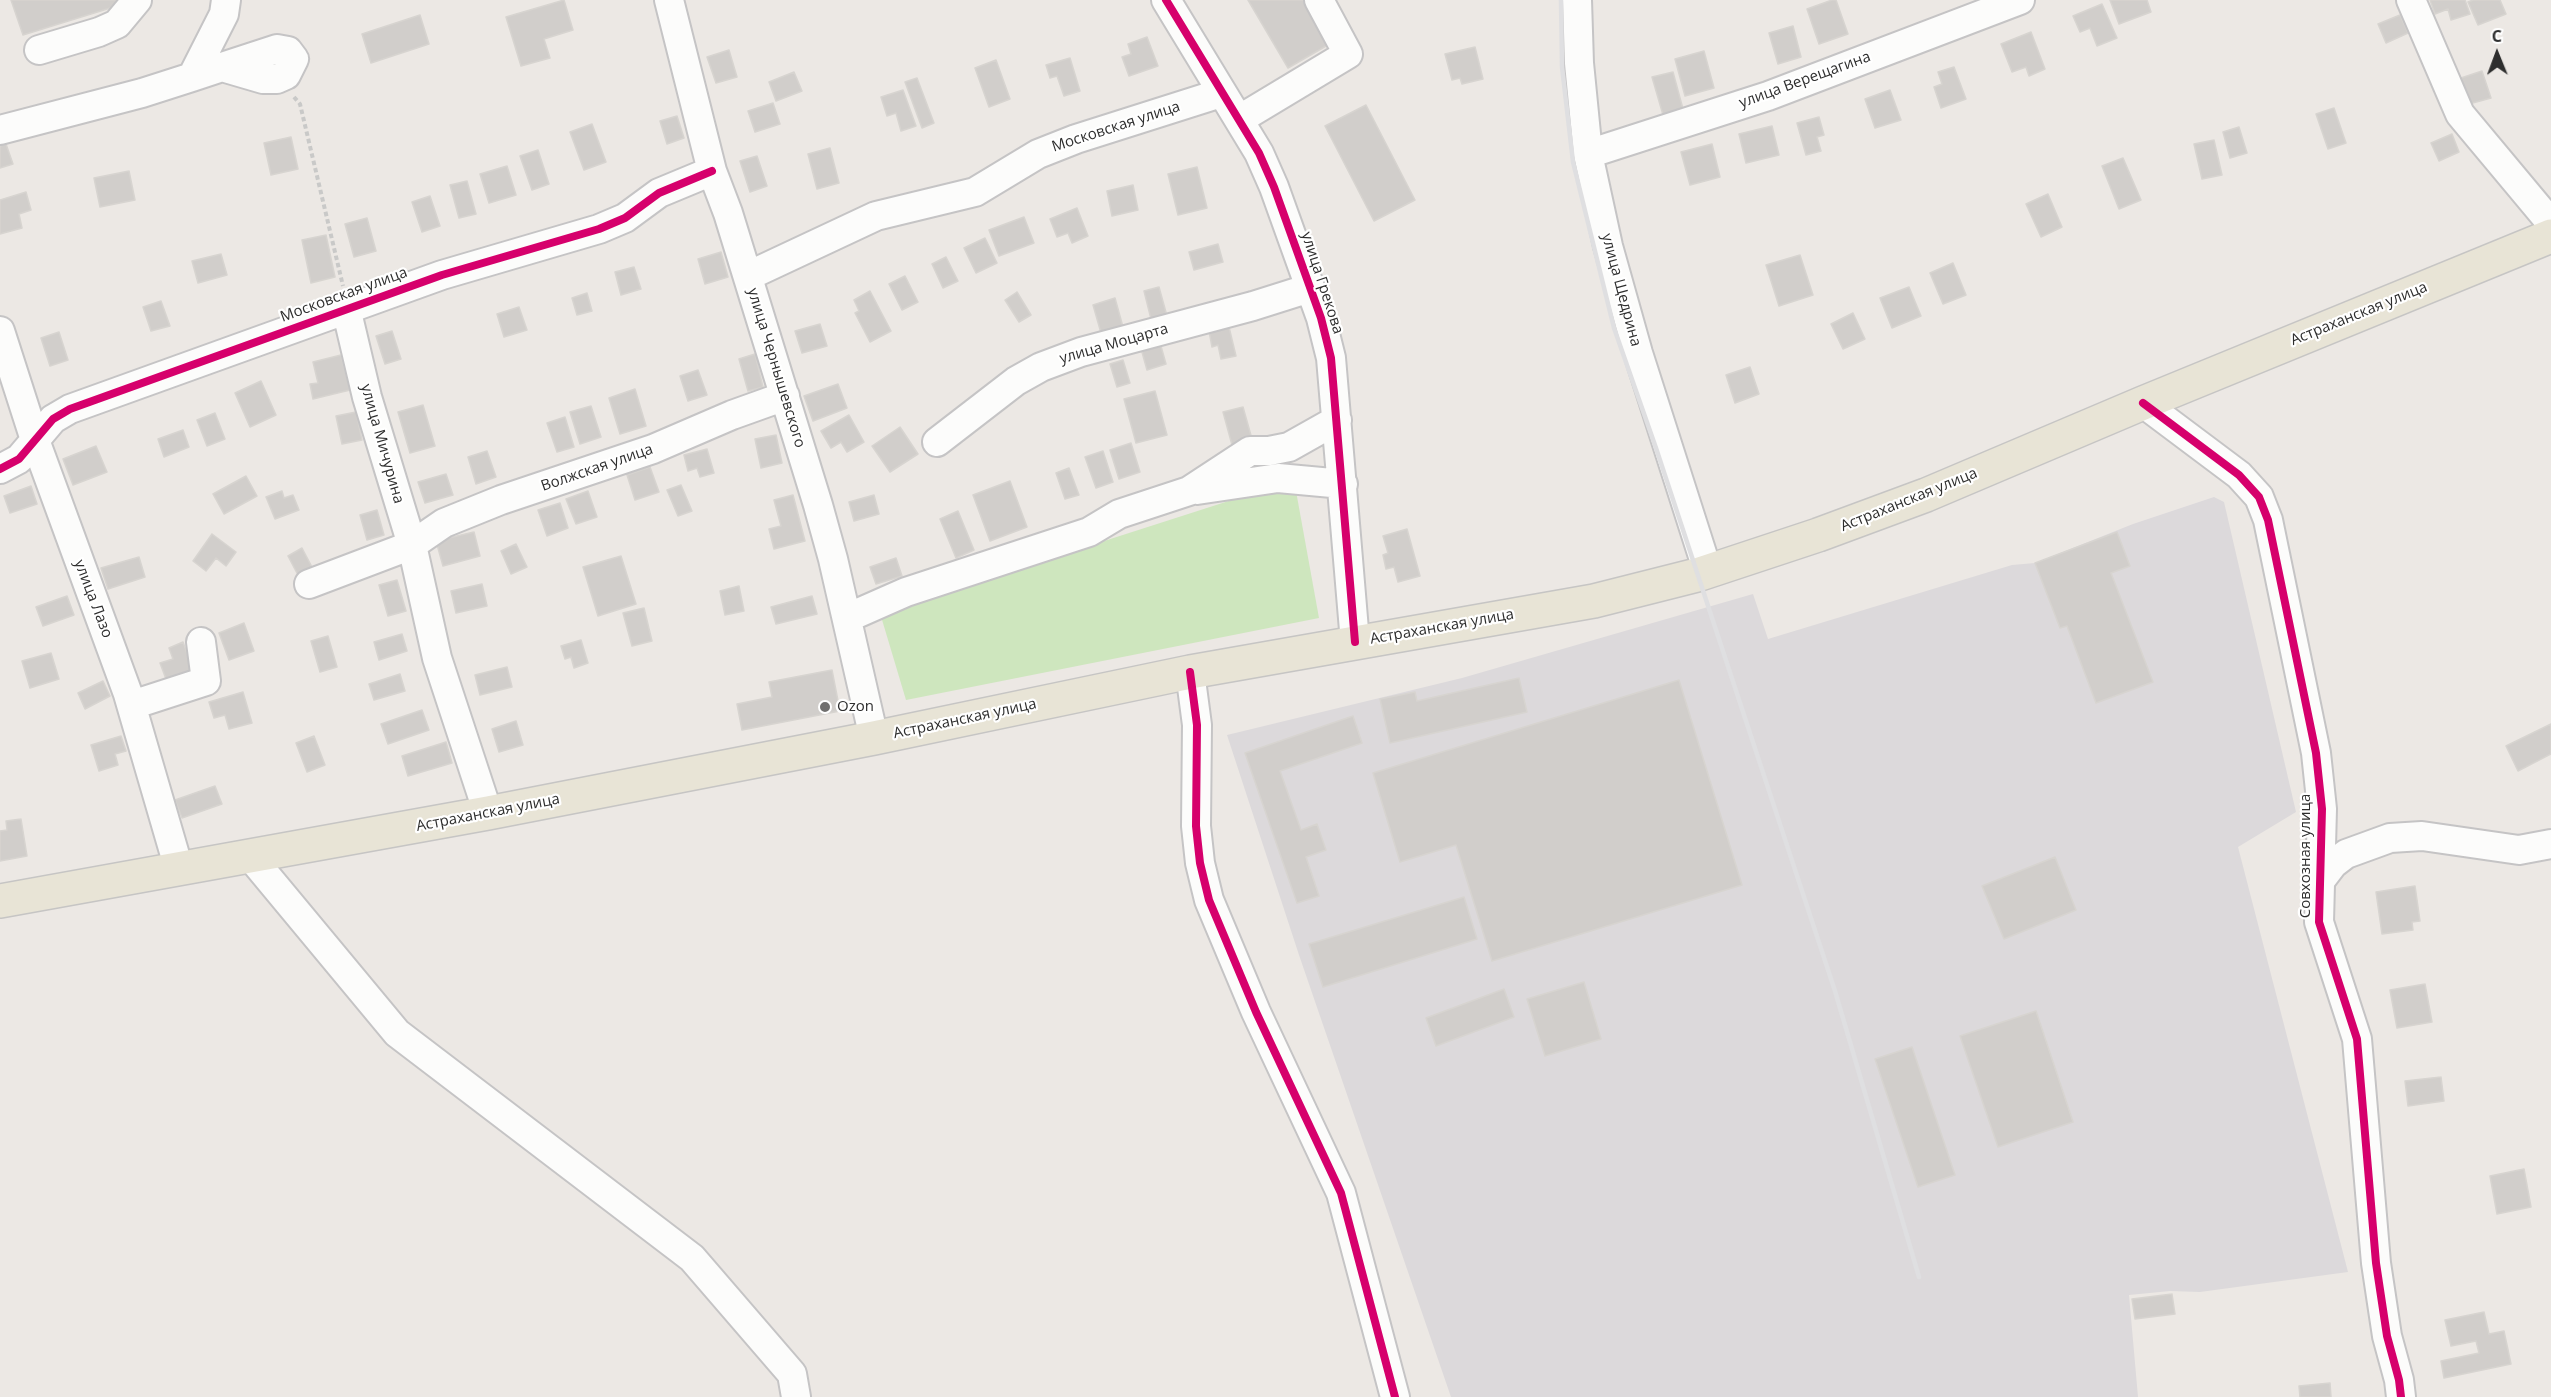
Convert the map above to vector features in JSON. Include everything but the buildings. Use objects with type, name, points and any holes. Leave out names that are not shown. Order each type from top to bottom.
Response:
[{"type":"main road","name":"Астраханская улица","points":[[0,901],[488,813],[874,738],[1190,672],[1594,601],[1708,572],[1926,495],[2143,403],[2551,236]]},
{"type":"street","points":[[39,50],[99,32],[117,24],[137,0]]},
{"type":"street","points":[[192,77],[224,14],[226,0]]},
{"type":"street","name":"улица Чернышевского","points":[[669,0],[712,171],[748,276],[821,516],[874,738]]},
{"type":"street","name":"улица Грекова","points":[[1166,0],[1259,153],[1274,187],[1310,288],[1331,358],[1355,642]]},
{"type":"street","points":[[1240,119],[1348,54],[1319,0]]},
{"type":"street","name":"улица Щедрина","points":[[1577,0],[1579,63],[1588,154],[1608,246],[1638,353],[1708,572]]},
{"type":"street","name":"улица Верещагина","points":[[1588,154],[1768,96],[2020,0]]},
{"type":"street","points":[[2411,0],[2460,114],[2551,223]]},
{"type":"street","points":[[0,130],[142,93],[222,67],[263,79],[277,79]]},
{"type":"street","name":"Московская улица","points":[[748,276],[876,216],[975,192],[1047,150],[1221,93]]},
{"type":"street","name":"Московская улица","points":[[0,469],[19,459],[52,419],[70,410],[442,274],[599,229],[625,218],[659,194],[712,171]]},
{"type":"street","name":"улица Моцарта","points":[[937,442],[1016,381],[1041,367],[1081,352],[1253,306],[1310,288]]},
{"type":"street","name":"улица Мичурина","points":[[346,308],[367,397],[412,545],[437,658],[488,813]]},
{"type":"street","name":"улица Лазо","points":[[0,331],[36,440],[132,705],[179,869]]},
{"type":"street","name":"Волжская улица","points":[[309,584],[412,545],[444,523],[492,504],[653,449],[732,415],[785,396]]},
{"type":"street","name":"Совхозная улица","points":[[2143,403],[2239,475],[2259,497],[2268,520],[2316,753],[2322,809],[2319,922],[2357,1039],[2376,1263],[2387,1336],[2399,1380],[2401,1397]]},
{"type":"street","points":[[1189,491],[1250,451],[1269,451],[1289,447],[1337,420]]},
{"type":"street","points":[[1269,451],[1343,484]]},
{"type":"street","points":[[847,618],[906,592],[1089,532],[1119,514],[1189,491],[1278,478],[1343,484]]},
{"type":"street","points":[[132,705],[206,681],[201,642]]},
{"type":"street","points":[[1190,672],[1197,726],[1196,826],[1200,863],[1209,900],[1256,1012],[1341,1193],[1395,1397]]},
{"type":"street","points":[[2320,881],[2333,864],[2346,854],[2390,838],[2422,836],[2519,850],[2551,844]]},
{"type":"street","points":[[250,856],[397,1034],[692,1258],[792,1374],[796,1397]]},
{"type":"path","points":[[277,79],[300,104],[339,267],[346,308]]},
{"type":"shaded area","points":[[2214,497],[2224,502],[2296,812],[2238,847],[2348,1272],[2200,1292],[2170,1291],[2129,1295],[2138,1397],[1451,1397],[1299,955],[1227,735],[1462,678],[1753,594],[1768,639],[2012,565],[2035,563],[2133,524]]},
{"type":"green space","points":[[1294,480],[1319,618],[906,700],[880,613]]},
{"type":"railway","points":[[1561,0],[1562,67],[1573,162],[1614,328],[1656,448],[1835,991],[1919,1277]]},
{"type":"cycle path","points":[[1166,0],[1259,153],[1274,187],[1321,318],[1331,358],[1355,642]]},
{"type":"cycle path","points":[[0,469],[19,459],[53,419],[70,409],[442,275],[599,229],[625,218],[659,193],[712,171]]},
{"type":"cycle path","points":[[2143,403],[2239,475],[2259,497],[2268,520],[2316,753],[2322,809],[2319,922],[2357,1039],[2376,1263],[2387,1336],[2399,1380],[2401,1397]]},
{"type":"cycle path","points":[[1190,672],[1197,725],[1196,826],[1200,863],[1209,900],[1256,1012],[1341,1193],[1395,1397]]},
{"type":"place","name":"Ozon","points":[[825,707]]}]
